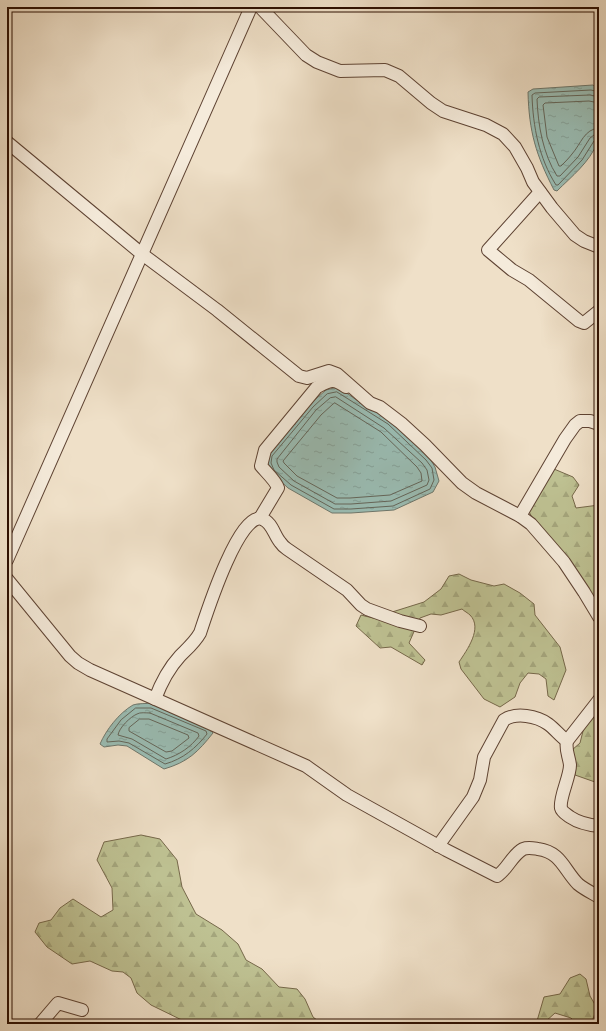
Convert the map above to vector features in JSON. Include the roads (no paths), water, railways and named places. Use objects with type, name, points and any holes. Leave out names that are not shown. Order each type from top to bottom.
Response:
[{"type":"street","points":[[7,560],[251,7]]},
{"type":"street","points":[[260,7],[306,55],[317,62],[340,71],[385,70],[400,76],[431,103],[443,111],[486,125],[503,134],[515,147],[533,182],[552,208],[575,235],[584,241],[599,247]]},
{"type":"street","points":[[7,142],[142,254],[217,310],[299,376],[307,378],[330,371],[337,374],[370,403],[380,407],[401,424],[425,445],[462,482],[476,492],[520,516],[531,524],[564,562],[599,617]]},
{"type":"street","points":[[540,192],[488,250],[512,270],[529,280],[579,322],[584,323],[599,311]]},
{"type":"street","points":[[155,698],[161,684],[173,665],[195,642],[200,633],[226,561],[239,538],[251,522],[260,518],[278,488],[277,483],[268,476],[261,466],[266,450],[317,387],[329,381],[337,381],[346,387],[351,386]]},
{"type":"street","points":[[520,516],[565,438],[575,425],[580,421],[590,421],[599,424]]},
{"type":"street","points":[[260,518],[272,526],[280,542],[286,549],[347,590],[361,605],[367,609],[400,621],[420,626]]},
{"type":"street","points":[[7,579],[70,656],[90,670],[306,766],[341,792],[438,846],[497,876],[502,873],[521,850],[529,847],[542,849],[551,853],[564,864],[571,876],[580,885],[599,897]]},
{"type":"street","points":[[599,700],[567,741],[566,747],[570,765],[561,803],[561,809],[564,813],[578,822],[599,826]]},
{"type":"street","points":[[438,846],[473,797],[480,780],[484,757],[504,720],[509,716],[524,716],[541,720],[567,741]]},
{"type":"street","points":[[40,1024],[58,1003],[82,1010]]},
{"type":"water","points":[[593,85],[599,90],[599,138],[590,157],[580,169],[557,191],[554,190],[542,166],[535,143],[530,119],[528,92],[533,89]]},
{"type":"water","points":[[338,387],[390,420],[429,457],[435,467],[439,481],[433,492],[394,510],[332,513],[288,488],[271,472],[267,464],[268,455],[310,404],[326,390]]},
{"type":"water","points":[[152,703],[209,728],[213,733],[192,756],[180,763],[164,769],[127,746],[118,745],[104,747],[100,744],[114,722],[128,708],[135,704]]}]
